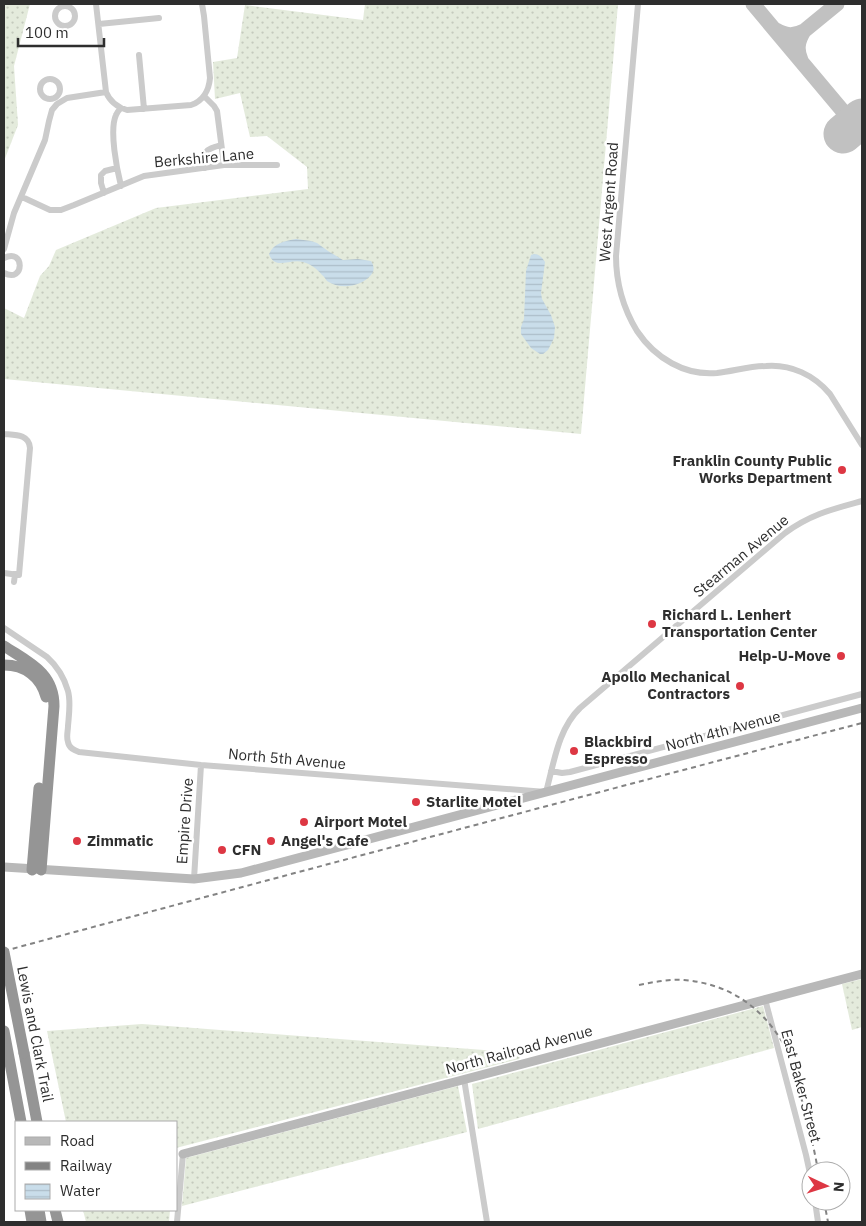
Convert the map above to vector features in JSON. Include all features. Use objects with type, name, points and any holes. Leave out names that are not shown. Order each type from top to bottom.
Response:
[{"type":"highway","points":[[4,646],[39,670],[48,680],[53,693],[54,706],[36,870]]},
{"type":"highway","points":[[4,666],[20,667],[33,674],[41,684],[46,696],[47,707],[36,870]]},
{"type":"highway","name":"Lewis and Clark Trail","points":[[4,952],[37,1121]]},
{"type":"highway","name":"Lewis and Clark Trail","points":[[4,1031],[21,1121]]},
{"type":"main road","name":"North 4th Avenue","points":[[4,867],[194,879],[241,873],[862,708]]},
{"type":"main road","name":"North Railroad Avenue","points":[[182,1154],[862,974]]},
{"type":"street","points":[[96,4],[106,92],[110,100],[127,110],[191,104],[204,96],[210,78],[202,4]]},
{"type":"street","name":"West Argent Road","points":[[638,4],[616,256],[619,288],[630,319],[643,339],[654,350],[668,362],[685,369],[717,373],[759,366],[774,366],[790,368],[810,376],[830,394],[862,445]]},
{"type":"street","points":[[98,24],[159,18]]},
{"type":"street","points":[[139,55],[144,109]]},
{"type":"street","points":[[4,273],[9,275],[15,274],[19,270],[20,266],[16,257],[4,254],[14,213],[22,198],[45,140],[50,115],[59,99],[106,92]]},
{"type":"street","points":[[204,96],[217,111],[224,165]]},
{"type":"street","points":[[121,108],[116,113],[114,124],[117,168],[122,186]]},
{"type":"street","points":[[206,168],[206,152],[209,148],[222,145]]},
{"type":"street","name":"Berkshire Lane","points":[[22,198],[50,210],[55,210],[74,205],[144,176],[224,165],[277,165]]},
{"type":"street","points":[[104,193],[101,174],[117,168]]},
{"type":"street","points":[[4,434],[24,436],[30,444],[19,575],[4,573]]},
{"type":"street","name":"Stearman Avenue","points":[[546,792],[565,728],[580,708],[785,533],[821,512],[862,501]]},
{"type":"street","points":[[14,582],[15,574]]},
{"type":"street","name":"North 5th Avenue","points":[[4,628],[41,652],[53,662],[62,676],[66,683],[69,704],[67,742],[71,748],[79,752],[201,765],[546,792]]},
{"type":"street","points":[[552,772],[570,772],[862,694]]},
{"type":"street","points":[[837,701],[840,714]]},
{"type":"street","name":"Empire Drive","points":[[194,879],[201,765]]},
{"type":"street","name":"East Baker Street","points":[[765,999],[807,1161]]},
{"type":"street","points":[[464,1079],[487,1222]]},
{"type":"street","points":[[178,1208],[182,1154]]},
{"type":"green space","points":[[4,4],[30,4],[14,66],[18,125],[4,161]]},
{"type":"green space","points":[[365,4],[618,4],[581,434],[4,379],[4,308],[24,318],[40,276],[49,266],[56,250],[156,208],[308,189],[307,167],[267,136],[250,137],[240,93],[215,99],[213,62],[237,58],[245,5],[363,20]]},
{"type":"green space","points":[[862,979],[862,1027],[852,1030],[842,984]]},
{"type":"green space","points":[[763,1006],[774,1048],[478,1129],[472,1084]]},
{"type":"green space","points":[[142,1024],[523,1053],[519,1059],[178,1147],[178,1121],[66,1121],[47,1031]]},
{"type":"green space","points":[[458,1086],[467,1132],[182,1206],[186,1158]]},
{"type":"green space","points":[[83,1211],[170,1211],[169,1222],[86,1222]]},
{"type":"water","points":[[296,239],[317,243],[343,260],[358,259],[371,261],[373,271],[367,279],[356,285],[338,286],[327,281],[311,265],[298,261],[279,263],[272,259],[269,254],[274,247]]},
{"type":"water","points":[[531,255],[540,256],[545,262],[541,293],[555,327],[554,338],[548,350],[543,354],[531,348],[521,334],[524,319],[526,271]]},
{"type":"taxiway","points":[[753,4],[862,134]]},
{"type":"taxiway","points":[[804,31],[837,4]]},
{"type":"taxiway","points":[[776,30],[790,35],[804,31],[798,45],[801,60]]},
{"type":"runway","points":[[843,134],[862,118]]},
{"type":"railway","points":[[4,951],[862,723]]},
{"type":"railway","points":[[639,985],[673,980],[700,982],[729,992],[753,1007],[774,1030],[786,1049],[797,1083],[816,1161]]},
{"type":"railway","points":[[826,1211],[828,1222]]},
{"type":"place","name":"Franklin County Public Works Department","points":[[842,470]]},
{"type":"place","name":"Richard L. Lenhert Transportation Center","points":[[652,624]]},
{"type":"place","name":"Help-U-Move","points":[[841,656]]},
{"type":"place","name":"Apollo Mechanical Contractors","points":[[740,686]]},
{"type":"place","name":"Blackbird Espresso","points":[[574,751]]},
{"type":"place","name":"Starlite Motel","points":[[416,802]]},
{"type":"place","name":"Airport Motel","points":[[304,822]]},
{"type":"place","name":"Zimmatic","points":[[77,841]]},
{"type":"place","name":"Angel's Cafe","points":[[271,841]]},
{"type":"place","name":"CFN","points":[[222,850]]}]
